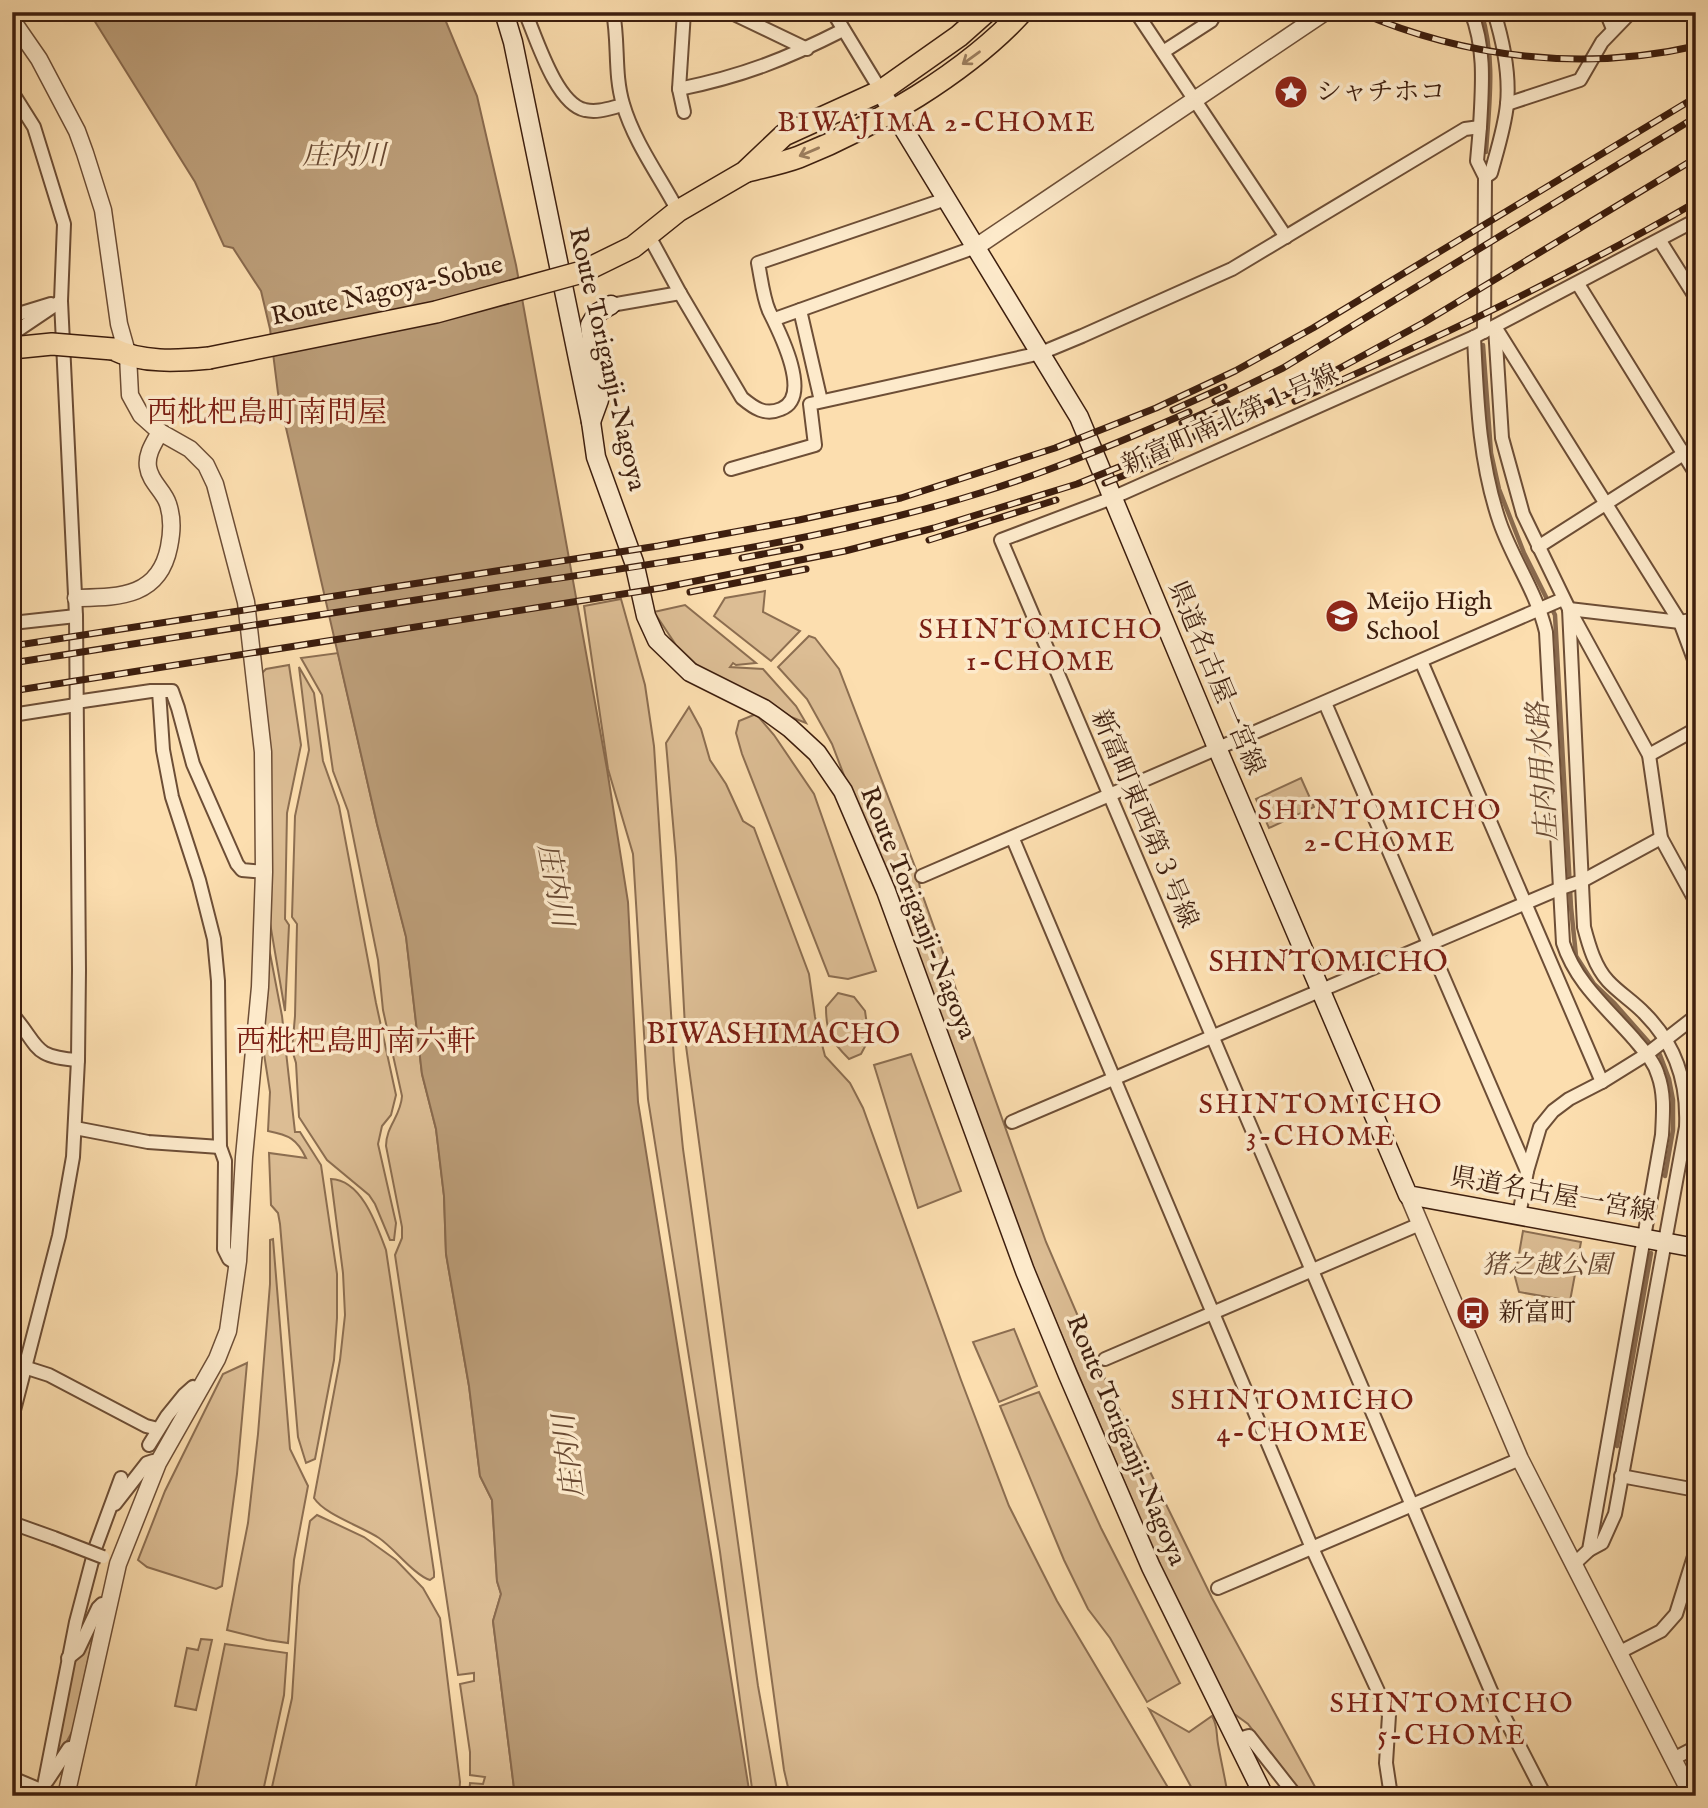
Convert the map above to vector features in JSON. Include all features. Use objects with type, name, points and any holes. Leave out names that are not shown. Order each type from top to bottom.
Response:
[{"type":"main road","name":"Route Toriganji-Nagoya","points":[[504,12],[513,42],[596,457],[634,562],[646,616],[657,640],[690,672],[764,709],[790,728],[817,753],[843,791],[886,891],[1025,1271],[1068,1375],[1151,1567],[1265,1796]]},
{"type":"main road","name":"Route Nagoya-Sobue","points":[[12,348],[52,344],[182,361],[209,358],[436,312],[582,272],[632,247],[678,211],[745,172],[784,135],[881,91],[959,36],[986,12]]},
{"type":"main road","name":"Route Nagoya-Sobue","points":[[745,172],[796,158],[893,111],[974,56],[1022,12]]},
{"type":"main road","name":"県道名古屋一宮線","points":[[881,91],[1079,417],[1408,1195],[1696,1248]]},
{"type":"main road","points":[[591,422],[599,400],[590,325],[597,313],[611,305]]},
{"type":"street","points":[[525,12],[554,77],[571,104],[582,110],[596,112],[623,105]]},
{"type":"street","points":[[613,12],[623,105],[639,143],[678,211]]},
{"type":"street","points":[[730,12],[807,48]]},
{"type":"street","points":[[833,12],[881,91]]},
{"type":"street","points":[[1136,12],[1286,237]]},
{"type":"street","points":[[1163,52],[1211,21],[1216,12]]},
{"type":"street","points":[[775,319],[976,247],[1325,12]]},
{"type":"street","points":[[1471,12],[1480,38],[1483,75],[1477,161],[1485,177],[1484,332],[1478,411],[1490,491],[1502,526],[1648,755],[1661,838],[1696,902]]},
{"type":"street","points":[[1485,177],[1491,173],[1507,104],[1506,70],[1501,35],[1494,12]]},
{"type":"street","points":[[1606,12],[1613,29]]},
{"type":"street","points":[[1507,104],[1580,80],[1602,41],[1631,12]]},
{"type":"street","points":[[682,15],[679,89],[684,112]]},
{"type":"street","points":[[12,20],[39,59],[77,131],[103,209],[121,353],[130,395],[141,415],[160,432],[190,449],[206,465],[215,484],[246,602],[263,752],[264,872],[260,987],[237,1264],[228,1331],[217,1359],[158,1463],[110,1561],[108,1605],[66,1796]]},
{"type":"street","points":[[679,89],[726,80],[776,63],[843,30]]},
{"type":"street","points":[[12,93],[34,127],[64,224],[61,301],[76,598],[78,1060],[75,1128],[59,1236],[12,1418]]},
{"type":"street","points":[[731,469],[815,445],[810,404],[1041,352],[1232,269],[1465,129],[1479,127]]},
{"type":"street","points":[[649,236],[742,398],[754,408],[768,412],[789,405],[795,395],[795,383],[775,319],[769,310],[758,263],[946,199]]},
{"type":"street","name":"新富町南北第１号線","points":[[1001,540],[1112,498],[1484,332],[1696,220]]},
{"type":"street","points":[[1660,241],[1696,298]]},
{"type":"street","points":[[1578,284],[1696,474]]},
{"type":"street","points":[[611,305],[680,293]]},
{"type":"street","points":[[12,316],[61,301]]},
{"type":"street","points":[[12,334],[61,301]]},
{"type":"street","points":[[800,310],[821,401]]},
{"type":"street","points":[[1484,332],[1606,502],[1680,621],[1696,665]]},
{"type":"street","points":[[1484,332],[1502,438],[1522,514],[1538,547],[1554,605],[1584,927],[1588,944],[1607,980],[1647,1016],[1664,1041],[1682,1076],[1687,1102],[1686,1127],[1615,1514],[1602,1543],[1589,1550],[1573,1565]]},
{"type":"street","points":[[76,598],[127,594],[154,581],[163,568],[170,539],[170,511],[166,497],[149,475],[147,465],[148,455],[160,432]]},
{"type":"street","points":[[1538,547],[1696,446]]},
{"type":"street","name":"新富町東西第３号線","points":[[1001,540],[1491,1692],[1545,1796]]},
{"type":"street","points":[[1554,605],[1546,632],[1563,943],[1569,962],[1595,998],[1649,1053],[1663,1097],[1663,1117],[1644,1238],[1589,1550]]},
{"type":"street","points":[[922,876],[1554,605],[1680,621],[1696,619]]},
{"type":"street","points":[[12,623],[76,616]]},
{"type":"street","points":[[1421,661],[1602,1082]]},
{"type":"street","points":[[159,691],[163,750],[172,797],[204,897],[214,939],[218,981],[220,1147],[225,1161],[224,1249],[229,1259],[237,1264]]},
{"type":"street","points":[[12,715],[172,691],[192,764],[237,864],[242,870],[264,872]]},
{"type":"street","points":[[1325,703],[1527,1171]]},
{"type":"street","points":[[1648,755],[1696,729]]},
{"type":"street","points":[[1012,1122],[1581,882],[1661,838]]},
{"type":"street","points":[[1013,839],[1312,1548],[1388,1715],[1387,1763],[1391,1796]]},
{"type":"street","points":[[12,1014],[40,1052],[53,1059],[78,1060]]},
{"type":"street","points":[[1519,1216],[1527,1171],[1540,1127],[1553,1111],[1649,1053],[1696,1016]]},
{"type":"street","points":[[75,1128],[148,1142],[220,1147]]},
{"type":"street","points":[[1408,1195],[1520,1459],[1692,1796]]},
{"type":"street","points":[[1105,1359],[1420,1224]]},
{"type":"street","points":[[24,1367],[49,1375],[146,1426],[158,1429]]},
{"type":"street","points":[[149,1444],[184,1395],[193,1387],[199,1390]]},
{"type":"street","points":[[1218,1588],[1520,1459]]},
{"type":"street","points":[[111,1505],[121,1498],[147,1463],[158,1463]]},
{"type":"street","points":[[1621,1476],[1696,1490]]},
{"type":"street","points":[[43,1789],[68,1658],[96,1546],[121,1478]]},
{"type":"street","points":[[12,1524],[110,1561]]},
{"type":"street","points":[[1618,1653],[1661,1631],[1676,1614],[1696,1550]]},
{"type":"street","points":[[68,1658],[78,1650],[98,1608],[102,1604],[108,1605]]},
{"type":"street","points":[[1235,1740],[1249,1736],[1296,1796]]},
{"type":"street","points":[[1673,1759],[1696,1747]]},
{"type":"street","points":[[43,1789],[69,1748],[77,1748]]},
{"type":"street","points":[[12,1778],[43,1789]]},
{"type":"green space","points":[[765,591],[763,612],[800,631],[771,661],[714,616],[725,598]]},
{"type":"green space","points":[[621,599],[645,685],[654,746],[674,1060],[683,1149],[758,1686],[778,1796],[753,1796],[720,1552],[648,1099],[633,854],[608,769],[584,606]]},
{"type":"green space","points":[[685,605],[756,663],[733,663],[730,667],[763,669],[796,706],[806,723],[699,667],[676,645],[654,612]]},
{"type":"green space","points":[[809,636],[815,638],[839,669],[917,872],[920,888],[1046,1242],[1108,1386],[1212,1598],[1320,1796],[1302,1796],[1248,1724],[1233,1713],[1178,1608],[1032,1266],[832,744],[807,699],[778,667]]},
{"type":"green space","points":[[338,653],[406,936],[422,1074],[436,1129],[444,1196],[446,1254],[469,1386],[480,1476],[492,1500],[497,1581],[501,1594],[493,1621],[515,1796],[469,1796],[470,1783],[483,1784],[485,1777],[470,1775],[470,1752],[460,1684],[474,1681],[474,1673],[458,1675],[395,1255],[402,1238],[402,1227],[386,1146],[402,1096],[383,1010],[378,960],[348,811],[333,771],[322,695],[301,658]]},
{"type":"green space","points":[[289,665],[301,745],[287,813],[285,919],[289,925],[285,1011],[269,917],[262,673],[266,669]]},
{"type":"green space","points":[[299,667],[314,693],[323,761],[339,806],[396,1095],[391,1115],[382,1126],[378,1144],[396,1223],[394,1240],[390,1240],[369,1195],[327,1160],[299,1117],[296,1063],[292,1050],[297,924],[292,917],[295,816],[309,750]]},
{"type":"green space","points":[[689,707],[701,729],[710,760],[726,784],[743,821],[754,828],[809,974],[815,1017],[825,1056],[850,1083],[863,1108],[1009,1506],[1057,1601],[1173,1796],[790,1796],[784,1770],[686,1046],[676,858],[666,743]]},
{"type":"green space","points":[[756,714],[774,735],[814,794],[876,971],[848,979],[829,976],[736,733],[739,721]]},
{"type":"green space","points":[[1301,778],[1314,807],[1269,828],[1256,799]]},
{"type":"green space","points":[[268,943],[282,1016],[295,1132],[300,1132],[321,1165],[337,1274],[334,1360],[315,1459],[306,1463],[298,1437],[280,1224],[278,1213],[271,1205],[269,1153],[306,1158],[292,1139],[268,1131],[270,1092],[262,1052]]},
{"type":"green space","points":[[838,993],[854,997],[865,1011],[869,1039],[861,1054],[849,1059],[834,1041],[827,1024],[826,1007]]},
{"type":"green space","points":[[911,1054],[961,1191],[918,1208],[874,1065]]},
{"type":"green space","points":[[331,1179],[342,1181],[360,1196],[373,1217],[386,1250],[434,1572],[434,1577],[430,1580],[417,1573],[379,1538],[326,1510],[314,1498],[340,1360],[345,1315],[343,1273]]},
{"type":"green space","name":"猪之越公園","points":[[1523,1231],[1581,1242],[1570,1301],[1519,1292],[1515,1277]]},
{"type":"green space","points":[[273,1239],[290,1449],[308,1486],[294,1560],[288,1643],[227,1630],[248,1523],[270,1284],[270,1240]]},
{"type":"green space","points":[[1014,1329],[1037,1386],[999,1402],[973,1342]]},
{"type":"green space","points":[[247,1363],[237,1474],[222,1586],[216,1589],[147,1567],[138,1560],[165,1491],[223,1374]]},
{"type":"green space","points":[[1039,1392],[1101,1528],[1180,1683],[1147,1702],[1110,1638],[1088,1609],[1064,1560],[1000,1406]]},
{"type":"green space","points":[[317,1515],[364,1537],[396,1560],[423,1588],[440,1618],[460,1782],[459,1796],[270,1796],[292,1698],[299,1586],[310,1521]]},
{"type":"green space","points":[[97,1619],[73,1730],[49,1774],[69,1664]]},
{"type":"green space","points":[[201,1639],[212,1640],[196,1710],[175,1706],[187,1648],[198,1650]]},
{"type":"green space","points":[[225,1644],[287,1653],[284,1695],[262,1796],[194,1796]]},
{"type":"green space","points":[[1149,1709],[1189,1732],[1212,1716],[1228,1796],[1196,1796]]},
{"type":"water","name":"庄内川","points":[[89,12],[442,12],[477,96],[516,265],[607,769],[628,902],[638,1102],[750,1796],[515,1796],[493,1621],[501,1594],[497,1581],[492,1500],[480,1476],[469,1386],[446,1254],[444,1196],[436,1129],[422,1074],[406,937],[377,824],[278,393],[270,329],[261,291],[233,248],[224,246],[195,182]]},
{"type":"waterway","points":[[1481,12],[1490,64],[1486,152]]},
{"type":"waterway","name":"庄内用水路","points":[[1483,345],[1491,453],[1499,489],[1524,553],[1555,615],[1576,956],[1594,984],[1660,1055],[1673,1100],[1673,1130],[1665,1176]]},
{"type":"waterway","name":"庄内用水路","points":[[1617,1446],[1651,1253]]},
{"type":"railway","points":[[1359,12],[1440,40],[1525,56],[1611,58],[1696,46]]},
{"type":"railway","points":[[12,646],[658,546],[799,520],[901,498],[1055,448],[1156,408],[1235,371],[1313,328],[1696,97]]},
{"type":"railway","points":[[1215,401],[1283,368],[1696,117]]},
{"type":"railway","points":[[12,691],[661,588],[845,551],[934,528],[1077,484],[1188,439],[1318,380],[1423,323],[1696,158]]},
{"type":"railway","points":[[1295,401],[1498,307],[1696,202]]},
{"type":"railway","points":[[1173,410],[1224,387]]},
{"type":"railway","points":[[1182,423],[1227,403]]},
{"type":"railway","points":[[12,663],[792,540],[918,511],[980,493],[1085,456],[1189,412]]},
{"type":"railway","points":[[1105,483],[1170,457]]},
{"type":"railway","points":[[929,540],[1056,500]]},
{"type":"railway","points":[[742,558],[800,547]]},
{"type":"railway","points":[[690,592],[806,569]]},
{"type":"place","name":"シャチホコ","points":[[1291,92]]},
{"type":"place","name":"Meijo High School","points":[[1342,616]]},
{"type":"place","name":"新富町","points":[[1473,1313]]},
{"type":"district","name":"BIWAJIMA 2-CHOME","points":[[937,123]]},
{"type":"district","name":"西枇杷島町南問屋","points":[[267,414]]},
{"type":"district","name":"SHINTOMICHO 1-CHOME","points":[[1041,646]]},
{"type":"district","name":"SHINTOMICHO 2-CHOME","points":[[1380,827]]},
{"type":"district","name":"SHINTOMICHO","points":[[1328,963]]},
{"type":"district","name":"BIWASHIMACHO","points":[[773,1035]]},
{"type":"district","name":"西枇杷島町南六軒","points":[[356,1043]]},
{"type":"district","name":"SHINTOMICHO 3-CHOME","points":[[1321,1121]]},
{"type":"district","name":"SHINTOMICHO 4-CHOME","points":[[1293,1417]]},
{"type":"district","name":"SHINTOMICHO 5-CHOME","points":[[1452,1720]]}]
